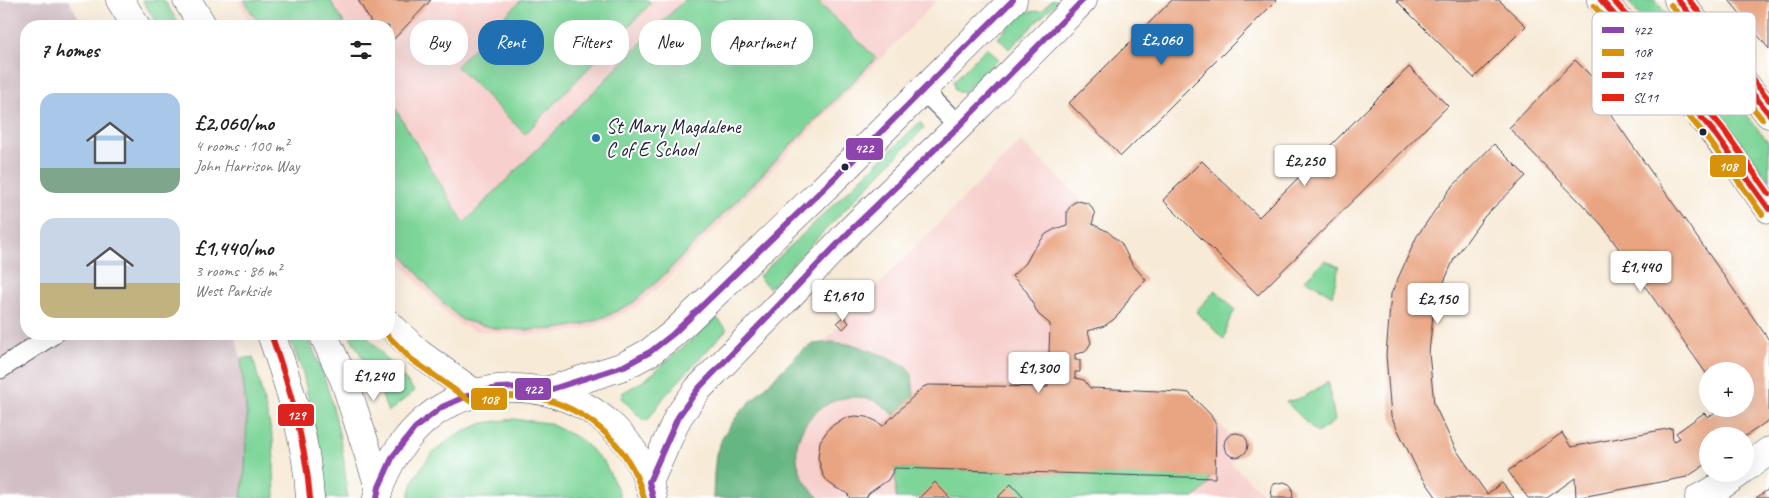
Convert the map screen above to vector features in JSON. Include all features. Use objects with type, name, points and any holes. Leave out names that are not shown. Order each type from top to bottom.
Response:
[{"type":"main road","points":[[120,0],[132,20]]},
{"type":"main road","points":[[187,0],[199,20]]},
{"type":"main road","points":[[546,390],[624,366],[650,352],[673,334],[1013,0]]},
{"type":"main road","points":[[651,490],[678,418],[698,389],[852,229],[959,126],[1083,0]]},
{"type":"main road","points":[[1601,0],[1612,12]]},
{"type":"main road","points":[[1678,0],[1688,12]]},
{"type":"main road","points":[[1756,98],[1769,114]]},
{"type":"main road","points":[[1700,115],[1769,209]]},
{"type":"main road","points":[[395,330],[417,352],[474,393]]},
{"type":"main road","points":[[273,340],[293,396],[303,440],[310,498]]},
{"type":"main road","points":[[326,340],[344,379],[378,493]]},
{"type":"main road","points":[[378,493],[393,456],[415,428],[442,407],[474,393],[498,388],[522,387],[546,390],[580,402],[609,422],[633,449],[651,490]]},
{"type":"main road","points":[[1754,462],[1769,451]]},
{"type":"main road","points":[[1699,498],[1726,482]]},
{"type":"lane","points":[[923,90],[959,126]]},
{"type":"lane","points":[[0,369],[45,340]]},
{"type":"shaded area","points":[[0,0],[68,0],[80,20],[20,20],[20,340],[236,340],[241,359],[247,417],[245,470],[241,498],[0,498]]},
{"type":"shaded area","name":"St Mary Magdalene C of E School","points":[[237,0],[937,0],[662,284],[637,306],[611,320],[585,329],[557,334],[529,335],[475,331],[459,324],[434,302],[395,257],[395,20],[249,20]]},
{"type":"shaded area","points":[[1021,141],[1083,201],[1091,206],[1095,214],[1092,224],[1107,231],[1121,243],[1132,264],[1146,280],[1131,295],[1120,313],[1113,320],[1104,326],[1088,331],[1091,343],[1085,352],[1075,355],[1075,360],[1080,360],[1080,372],[1075,372],[1075,377],[1084,380],[1090,388],[1189,393],[1230,435],[1237,433],[1245,437],[1248,444],[1246,451],[1238,457],[1233,456],[1232,464],[1263,494],[1251,498],[773,498],[812,354],[909,253]]},
{"type":"green space","points":[[142,0],[164,0],[176,20],[155,20]]},
{"type":"green space","points":[[244,0],[330,0],[342,20],[256,20]]},
{"type":"green space","points":[[521,0],[648,0],[651,3],[629,26],[629,20],[554,20],[554,65],[591,65],[525,134],[456,66],[468,65],[468,54],[478,44],[478,65],[544,65],[544,20],[501,20]]},
{"type":"green space","points":[[684,0],[816,0],[876,58],[660,279],[634,302],[609,315],[585,324],[557,329],[498,329],[462,320],[438,298],[395,246],[395,108],[464,223],[620,65],[629,65],[629,56],[639,46],[639,65],[701,65],[701,20],[664,20]]},
{"type":"green space","points":[[1052,0],[1059,0],[1009,49],[998,38],[1022,12],[1041,11]]},
{"type":"green space","points":[[1627,0],[1655,0],[1665,12],[1637,12]]},
{"type":"green space","points":[[987,47],[999,59],[964,92],[958,92],[955,89],[954,81]]},
{"type":"green space","points":[[1720,115],[1747,115],[1769,143],[1769,180]]},
{"type":"green space","points":[[919,123],[924,128],[769,288],[758,277]]},
{"type":"green space","points":[[1325,260],[1339,267],[1332,296],[1305,280]]},
{"type":"green space","points":[[1216,290],[1235,310],[1228,323],[1224,340],[1196,311]]},
{"type":"green space","points":[[717,318],[727,329],[664,397],[648,420],[643,420],[621,398],[622,393],[645,380]]},
{"type":"green space","points":[[290,340],[309,340],[320,365],[338,430],[344,463],[347,498],[326,498],[324,472],[303,373]]},
{"type":"green space","points":[[352,340],[370,340],[415,391],[388,412],[378,385]]},
{"type":"green space","points":[[832,342],[855,345],[906,366],[912,375],[914,396],[894,415],[879,403],[864,398],[850,397],[822,407],[811,417],[803,429],[798,443],[797,458],[804,480],[819,498],[713,498],[716,454],[723,436],[740,412],[800,352],[813,344]]},
{"type":"green space","points":[[253,357],[273,438],[275,498],[241,498],[245,470],[247,417],[241,359]]},
{"type":"green space","points":[[1328,381],[1335,421],[1317,433],[1286,402],[1308,394]]},
{"type":"green space","points":[[514,419],[548,423],[580,439],[604,462],[620,498],[408,498],[415,477],[431,454],[453,437],[483,423]]},
{"type":"green space","points":[[895,468],[1210,477],[1208,485],[1194,498],[896,498]]},
{"type":"building","points":[[358,0],[431,0],[395,38],[395,20],[370,20]]},
{"type":"building","points":[[1172,0],[1277,0],[1121,156],[1069,103]]},
{"type":"building","points":[[1396,0],[1499,0],[1526,26],[1474,78]]},
{"type":"building","points":[[1729,0],[1769,0],[1769,49],[1756,33],[1756,12],[1739,12]]},
{"type":"building","points":[[1575,60],[1592,77],[1592,115],[1611,115],[1769,340],[1769,420],[1754,430],[1754,427],[1699,427],[1699,469],[1687,477],[1576,498],[1575,478],[1547,498],[1528,498],[1508,471],[1562,433],[1571,447],[1672,428],[1673,442],[1680,438],[1676,433],[1699,417],[1754,417],[1754,362],[1699,363],[1602,225],[1509,128]]},
{"type":"building","points":[[1409,67],[1448,106],[1258,295],[1163,200],[1202,161],[1259,217]]},
{"type":"building","points":[[1494,144],[1526,176],[1484,217],[1454,259],[1434,305],[1429,353],[1434,404],[1455,448],[1487,494],[1502,483],[1514,498],[1437,498],[1418,471],[1391,416],[1386,355],[1391,294],[1417,236],[1450,189]]},
{"type":"building","points":[[1078,201],[1091,206],[1095,214],[1092,224],[1107,231],[1121,243],[1132,264],[1146,280],[1131,295],[1120,313],[1113,320],[1104,326],[1088,331],[1091,343],[1085,352],[1075,354],[1075,360],[1080,360],[1080,372],[1075,372],[1075,378],[1084,380],[1090,388],[1189,393],[1210,414],[1216,424],[1215,478],[895,468],[888,480],[869,493],[866,498],[850,498],[847,493],[828,482],[823,475],[818,458],[820,441],[830,427],[844,418],[855,416],[867,417],[883,426],[923,387],[928,385],[1048,387],[1048,376],[1043,373],[1040,366],[1041,359],[1049,353],[1050,324],[1038,314],[1027,292],[1012,276],[1026,263],[1033,250],[1046,234],[1067,225],[1067,211],[1073,203]]},
{"type":"building","points":[[844,316],[849,323],[843,329],[837,322]]},
{"type":"building","points":[[1236,433],[1241,434],[1247,440],[1247,450],[1241,456],[1236,457],[1231,456],[1225,450],[1224,445],[1225,440],[1231,434]]},
{"type":"building","points":[[935,482],[950,498],[919,498]]},
{"type":"building","points":[[1284,482],[1292,487],[1293,498],[1271,498],[1274,484]]},
{"type":"building","points":[[1011,484],[1024,498],[997,498]]},
{"type":"building","points":[[1769,489],[1769,498],[1756,498]]},
{"type":"transit line","name":"422","points":[[377,498],[379,487],[393,456],[415,428],[442,407],[474,393],[498,388],[522,387],[546,391],[624,366],[650,352],[673,334],[849,164],[1013,0]]},
{"type":"transit line","name":"422","points":[[653,498],[649,482],[678,417],[698,389],[852,229],[959,126],[1083,0]]},
{"type":"transit line","name":"129","points":[[1601,0],[1612,12]]},
{"type":"transit line","name":"SL11","points":[[1613,0],[1624,12]]},
{"type":"transit line","name":"129","points":[[1678,0],[1688,12]]},
{"type":"transit line","name":"SL11","points":[[1689,0],[1699,12]]},
{"type":"transit line","name":"108","points":[[1671,5],[1677,12]]},
{"type":"transit line","name":"108","points":[[1594,6],[1599,12]]},
{"type":"transit line","name":"SL11","points":[[1756,84],[1769,100]]},
{"type":"transit line","name":"129","points":[[1756,98],[1769,114]]},
{"type":"transit line","name":"108","points":[[1756,111],[1762,119]]},
{"type":"transit line","name":"108","points":[[1688,115],[1709,140],[1762,214]]},
{"type":"transit line","name":"129","points":[[1700,115],[1769,209]]},
{"type":"transit line","name":"SL11","points":[[1711,115],[1769,194]]},
{"type":"transit line","name":"129","points":[[273,340],[296,415],[308,477],[310,498]]},
{"type":"transit line","name":"108","points":[[392,340],[411,359],[470,401],[475,402],[506,396],[533,397],[565,406],[580,414],[606,434],[627,459],[644,498]]},
{"type":"place","name":"St Mary Magdalene C of E School","points":[[596,138]]}]
